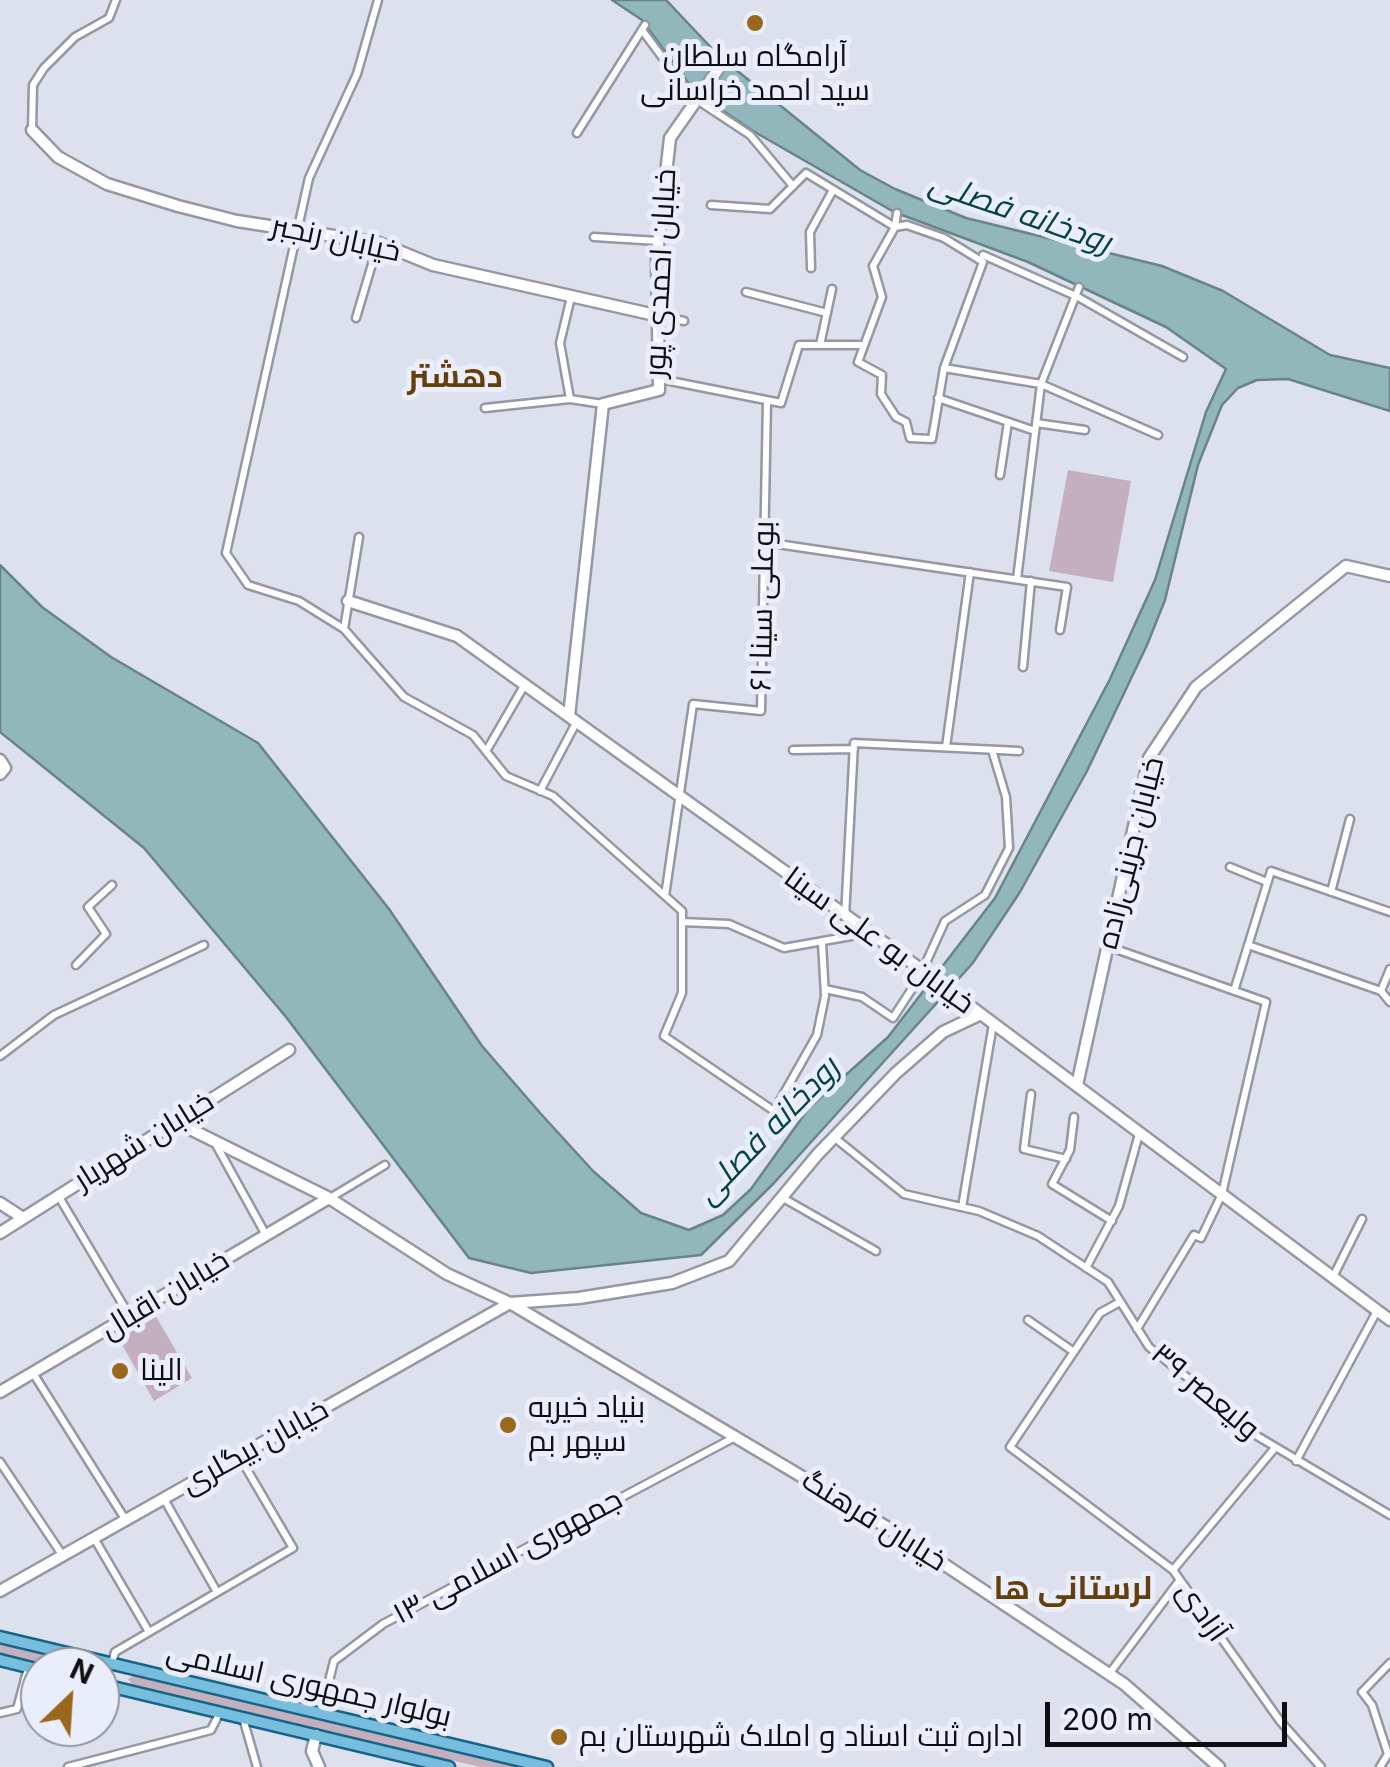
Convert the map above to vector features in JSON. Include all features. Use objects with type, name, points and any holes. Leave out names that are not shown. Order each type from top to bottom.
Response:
[{"type":"main road","name":"بولوار جمهوری اسلامی","points":[[0,1637],[43,1647]]},
{"type":"main road","name":"بولوار جمهوری اسلامی","points":[[120,1665],[548,1767]]},
{"type":"main road","name":"بولوار جمهوری اسلامی","points":[[120,1689],[416,1763],[449,1767]]},
{"type":"street","points":[[32,130],[30,106],[38,77],[75,37],[109,18],[116,0]]},
{"type":"street","points":[[378,0],[357,74],[310,178],[226,554],[248,585],[298,601],[344,628],[404,697],[452,720],[488,749],[506,776],[553,796],[682,911],[682,992],[664,1036],[774,1111],[809,1053],[825,989],[822,943]]},
{"type":"street","points":[[577,133],[643,27],[698,98],[750,135],[793,186]]},
{"type":"street","name":"خیابان احمدی پور","points":[[573,719],[603,404],[659,390],[658,241],[670,138],[726,58]]},
{"type":"street","name":"خیابان رنجبر","points":[[32,130],[58,158],[108,184],[237,220],[379,243],[433,265],[656,315]]},
{"type":"street","points":[[711,205],[770,209],[806,174],[895,227],[907,225],[944,238],[1078,297],[1183,358]]},
{"type":"street","points":[[811,268],[810,232],[834,190]]},
{"type":"street","points":[[897,213],[895,227],[873,266],[882,297],[858,362],[882,374],[881,394],[896,417],[906,422],[910,438],[932,439],[944,368],[984,255]]},
{"type":"street","points":[[594,237],[658,241]]},
{"type":"street","points":[[356,318],[379,243]]},
{"type":"street","points":[[1016,579],[1041,384],[1080,287]]},
{"type":"street","points":[[820,345],[832,289]]},
{"type":"street","points":[[746,292],[827,312]]},
{"type":"street","points":[[570,398],[560,343],[571,296]]},
{"type":"street","points":[[656,315],[684,321]]},
{"type":"street","points":[[658,379],[781,404],[799,344],[863,346]]},
{"type":"street","points":[[944,368],[1041,384],[1158,434]]},
{"type":"street","points":[[486,408],[570,398],[603,404]]},
{"type":"street","points":[[938,398],[1008,422],[1085,430]]},
{"type":"street","name":"بوعلی سینا ۶۱","points":[[678,796],[693,704],[760,711],[767,400]]},
{"type":"street","points":[[1000,476],[1008,422]]},
{"type":"street","points":[[344,628],[358,537]]},
{"type":"street","points":[[764,542],[1067,586],[1060,630]]},
{"type":"street","name":"خیابان جزینی‌زاده","points":[[1076,1085],[1148,758],[1196,687],[1346,566],[1390,576]]},
{"type":"street","points":[[946,747],[970,572]]},
{"type":"street","points":[[1023,667],[1032,582]]},
{"type":"street","name":"خیابان بو علی سینا","points":[[348,601],[457,636],[922,970],[1390,1320]]},
{"type":"street","points":[[488,749],[525,684]]},
{"type":"street","points":[[540,791],[573,719]]},
{"type":"street","points":[[845,918],[854,742],[1019,751]]},
{"type":"street","points":[[793,750],[854,749]]},
{"type":"street","points":[[825,989],[862,997],[894,1018],[945,921],[985,895],[1009,848],[1006,797],[992,750]]},
{"type":"street","points":[[665,896],[678,796]]},
{"type":"street","points":[[1331,892],[1350,819]]},
{"type":"street","points":[[1230,867],[1267,882]]},
{"type":"street","points":[[1234,990],[1271,870],[1390,912]]},
{"type":"street","points":[[76,966],[106,934],[88,908],[112,885]]},
{"type":"street","points":[[682,922],[729,924],[784,948],[868,934]]},
{"type":"street","points":[[0,1056],[54,1015],[204,944]]},
{"type":"street","points":[[1248,945],[1381,991],[1390,1002]]},
{"type":"street","points":[[1107,946],[1266,1002],[1222,1194],[1201,1238],[1194,1236],[1137,1330]]},
{"type":"street","points":[[1381,991],[1390,968]]},
{"type":"street","points":[[510,1303],[672,1283],[729,1261],[834,1137],[896,1073],[943,1032],[981,1014]]},
{"type":"street","points":[[962,1207],[993,1023]]},
{"type":"street","name":"خیابان شهریار","points":[[0,1233],[289,1050]]},
{"type":"street","points":[[1030,1094],[1024,1149],[1066,1158]]},
{"type":"street","points":[[1074,1117],[1066,1158],[1052,1184],[1112,1221]]},
{"type":"street","name":"خیابان فرهنگ","points":[[176,1122],[329,1198],[447,1274],[510,1303],[900,1534],[1109,1674],[1219,1767]]},
{"type":"street","points":[[1086,1268],[1112,1221],[1140,1132]]},
{"type":"street","name":"ولیعصر ۳۹","points":[[834,1137],[904,1194],[962,1207],[1038,1236],[1108,1282],[1148,1348],[1274,1450],[1390,1515]]},
{"type":"street","points":[[213,1140],[266,1235]]},
{"type":"street","points":[[329,1198],[385,1165]]},
{"type":"street","points":[[58,1196],[129,1316]]},
{"type":"street","name":"خیابان اقبال","points":[[0,1392],[329,1198]]},
{"type":"street","points":[[783,1198],[876,1251]]},
{"type":"street","points":[[0,1204],[23,1218]]},
{"type":"street","points":[[1333,1277],[1362,1219]]},
{"type":"street","points":[[1028,1320],[1074,1352],[1100,1313],[1120,1302]]},
{"type":"street","name":"خیابان بیگلری","points":[[0,1591],[510,1303]]},
{"type":"street","points":[[1296,1462],[1377,1310]]},
{"type":"street","name":"آزادی","points":[[1074,1352],[1010,1447],[1172,1570],[1280,1721],[1321,1767]]},
{"type":"street","points":[[32,1373],[126,1520]]},
{"type":"street","name":"جمهوری اسلامی ۱۳","points":[[322,1713],[334,1660],[384,1624],[735,1436]]},
{"type":"street","points":[[1172,1570],[1274,1450]]},
{"type":"street","points":[[120,1649],[293,1548],[239,1456]]},
{"type":"street","points":[[0,1462],[62,1556]]},
{"type":"street","points":[[164,1499],[217,1592]]},
{"type":"street","points":[[94,1538],[148,1632]]},
{"type":"street","points":[[1109,1674],[1179,1581]]},
{"type":"street","points":[[1380,1767],[1388,1754],[1372,1704],[1362,1692],[1390,1663]]},
{"type":"street","points":[[0,1713],[17,1708],[20,1701]]},
{"type":"street","points":[[68,1767],[212,1730],[220,1712]]},
{"type":"street","points":[[243,1718],[256,1767]]},
{"type":"street","points":[[316,1736],[312,1751],[319,1767]]},
{"type":"shaded area","points":[[612,0],[666,0],[719,56],[860,170],[895,189],[966,218],[1162,266],[1223,291],[1330,355],[1390,368],[1390,411],[1288,379],[1257,380],[1238,388],[1222,405],[1198,465],[1165,600],[1147,645],[1087,771],[1020,892],[972,964],[774,1183],[701,1255],[531,1273],[469,1258],[286,1017],[144,848],[0,732],[0,565],[42,607],[111,657],[258,743],[389,909],[482,1046],[541,1114],[593,1171],[641,1213],[689,1230],[723,1215],[751,1189],[809,1108],[888,1037],[995,898],[1110,679],[1155,580],[1206,412],[1226,369],[1166,327],[1028,262],[894,212],[753,131],[694,91],[642,20]]},
{"type":"shaded area","points":[[1068,470],[1131,481],[1113,582],[1049,571]]},
{"type":"shaded area","points":[[154,1313],[192,1378],[154,1401],[116,1334]]},
{"type":"shaded area","points":[[0,1644],[20,1649],[20,1658],[0,1653]]},
{"type":"shaded area","points":[[133,1676],[517,1767],[480,1767],[132,1684],[128,1679]]},
{"type":"place","name":"آرامگاه سلطان سید احمد خراسانی","points":[[755,23]]},
{"type":"place","name":"الینا","points":[[120,1371]]},
{"type":"place","name":"بنیاد خیریه سپهر بم","points":[[508,1425]]},
{"type":"place","name":"اداره ثبت اسناد و املاک شهرستان بم","points":[[559,1737]]},
{"type":"district","name":"دهشتر","points":[[455,377]]},
{"type":"district","name":"لرستانی ها","points":[[1073,1589]]},
{"type":"water label","name":"رودخانه فصلی","points":[[1020,213]]},
{"type":"water label","name":"رودخانه فصلی","points":[[768,1131]]}]
